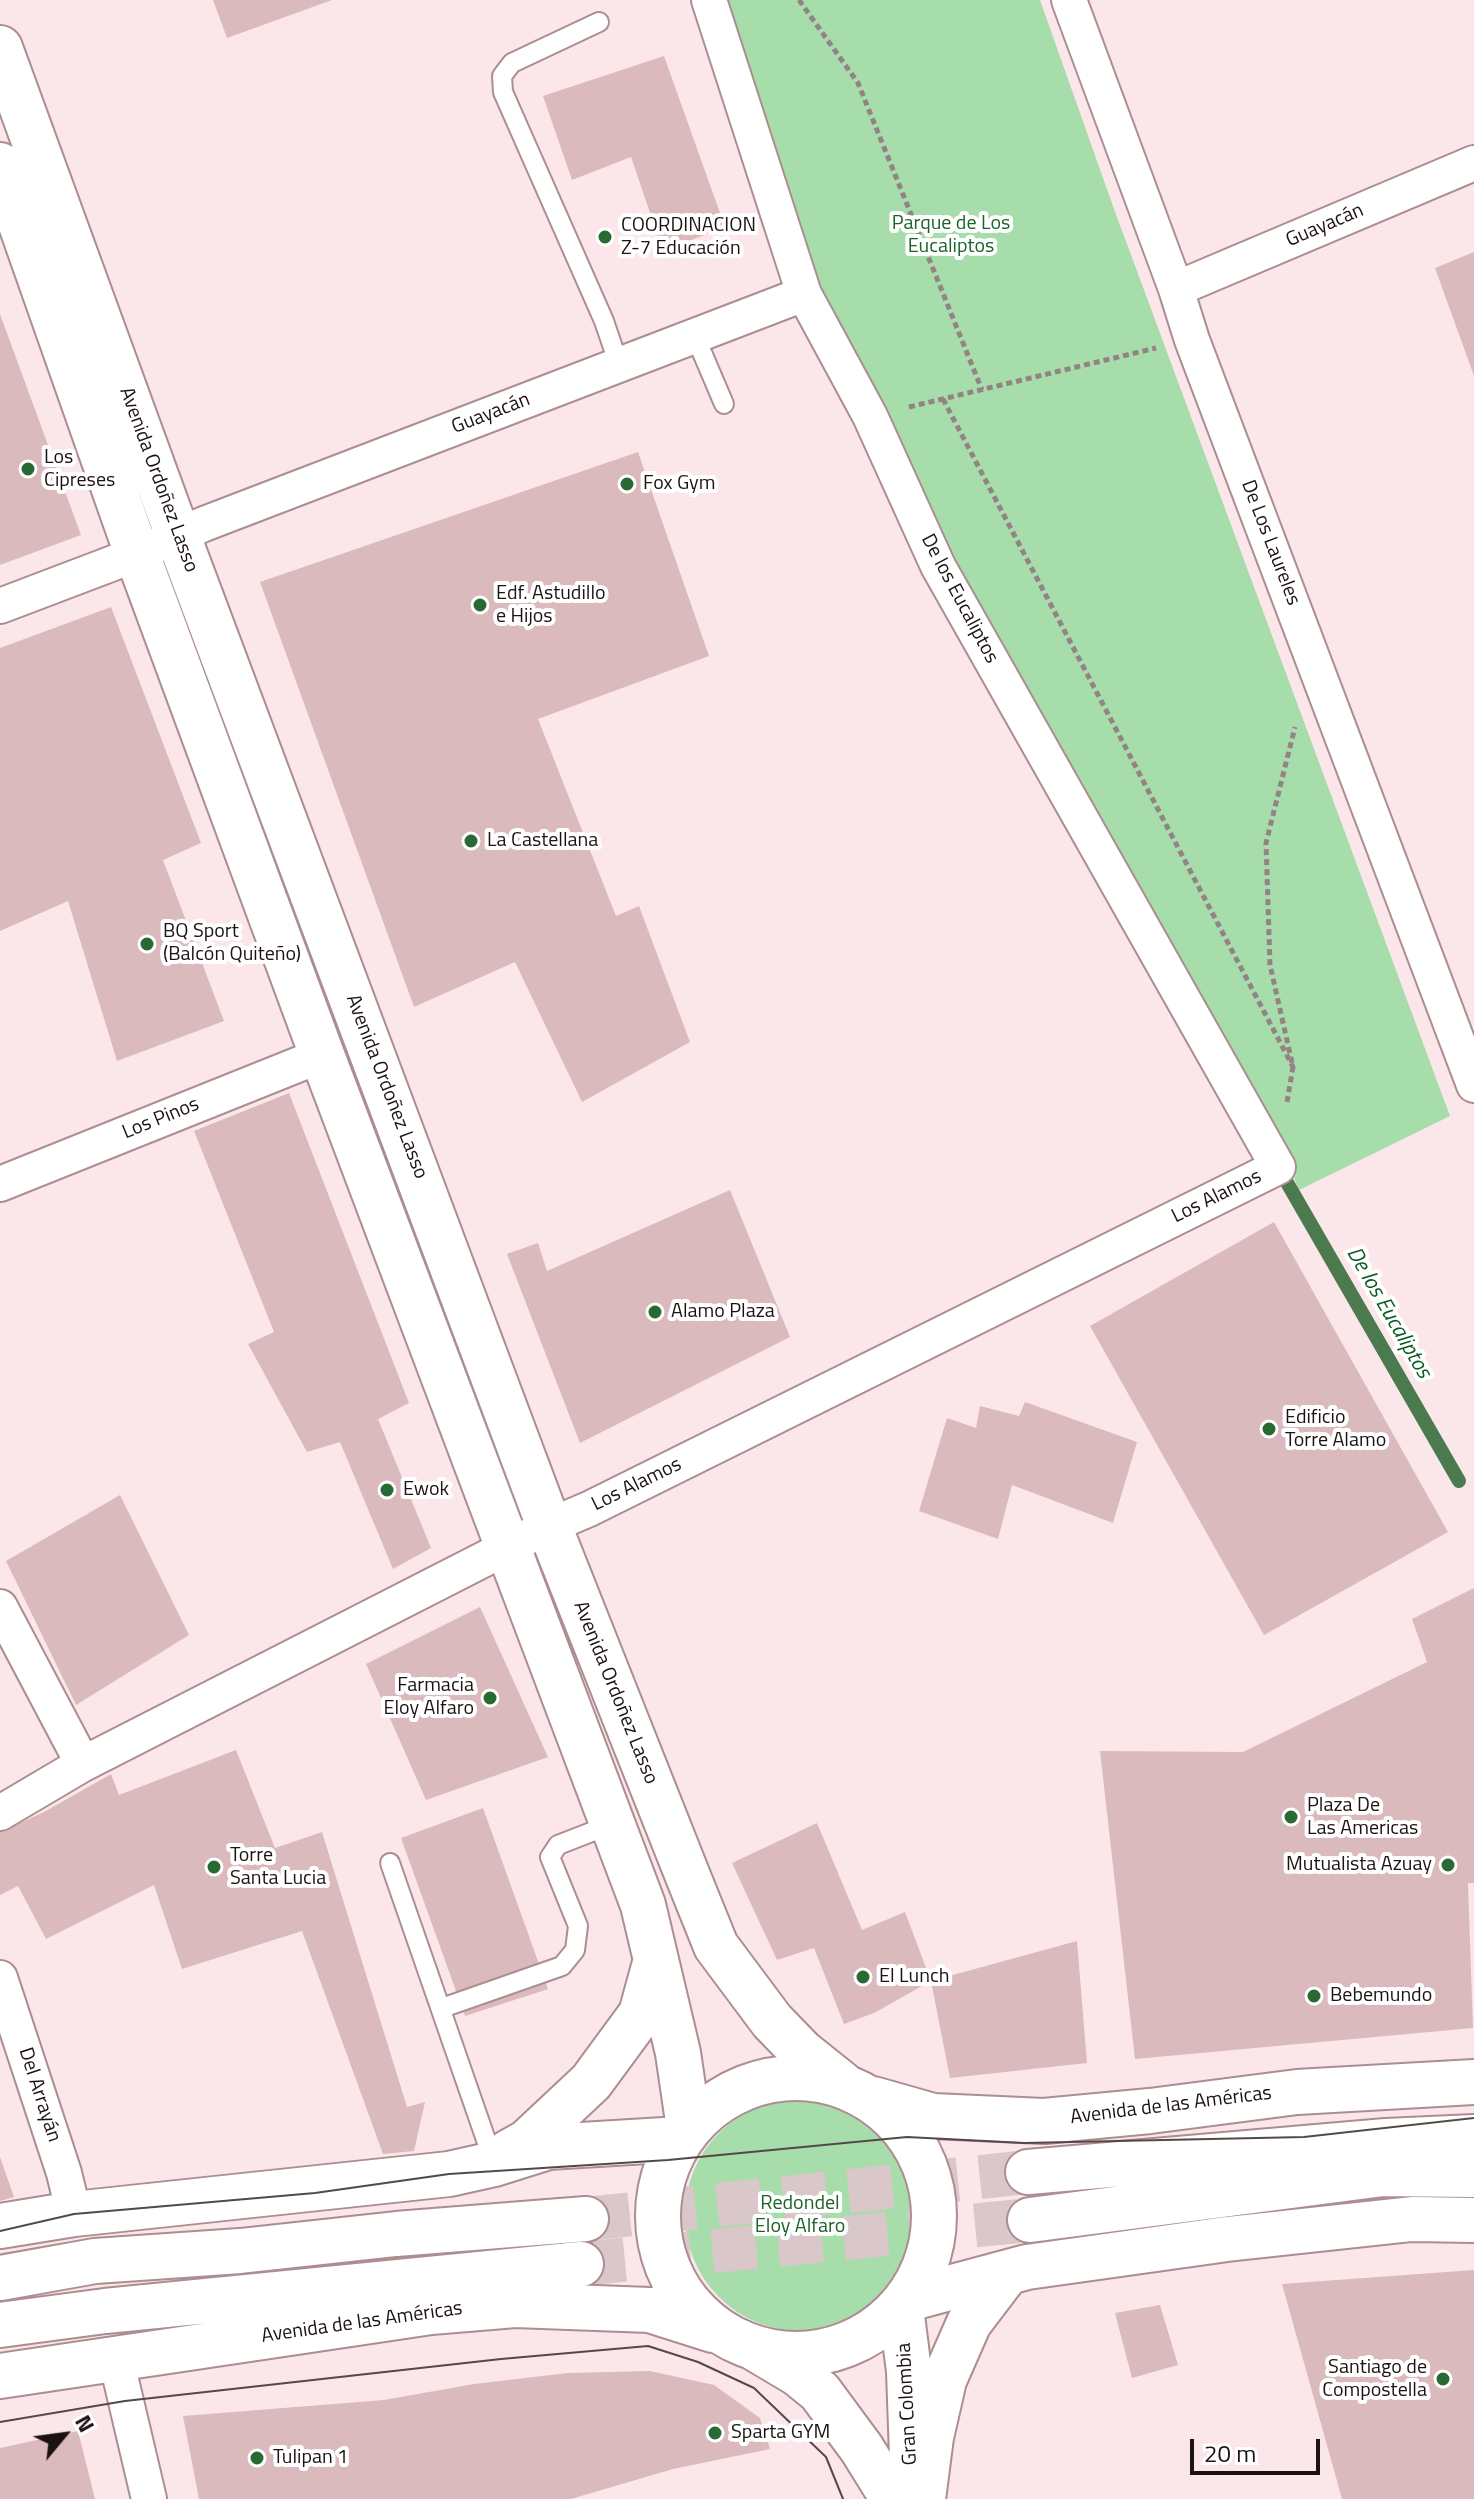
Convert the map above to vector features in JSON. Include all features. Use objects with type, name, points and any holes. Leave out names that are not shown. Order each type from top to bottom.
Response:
[{"type":"main road","name":"Avenida Ordoñez Lasso","points":[[0,48],[178,536],[549,1526],[716,1946],[772,2021],[802,2052],[856,2091]]},
{"type":"main road","points":[[0,165],[137,554],[322,1055],[643,1905],[678,2053],[685,2133]]},
{"type":"main road","points":[[612,1824],[661,1808]]},
{"type":"main road","points":[[449,2174],[493,2160],[527,2142],[591,2082],[641,2014],[655,1963]]},
{"type":"main road","points":[[786,2077],[815,2078],[856,2091],[918,2148],[929,2177],[935,2205],[935,2230],[921,2278],[904,2304],[871,2334],[835,2350],[796,2355],[740,2341],[702,2317],[670,2273],[658,2221],[668,2160],[685,2133],[709,2108],[732,2092],[759,2082],[786,2077]]},
{"type":"main road","name":"Avenida de las Américas","points":[[856,2091],[933,2116],[1044,2121],[1297,2092],[1474,2082]]},
{"type":"main road","points":[[0,2226],[74,2214],[449,2174],[548,2147],[685,2133]]},
{"type":"main road","points":[[1028,2172],[1386,2141],[1474,2137]]},
{"type":"main road","points":[[1030,2220],[1383,2174],[1474,2175]]},
{"type":"main road","points":[[0,2278],[95,2261],[586,2219]]},
{"type":"main road","points":[[904,2304],[1027,2267],[1242,2237],[1412,2219],[1474,2220]]},
{"type":"main road","name":"Avenida de las Américas","points":[[0,2325],[105,2311],[581,2264]]},
{"type":"main road","points":[[923,2499],[931,2437],[944,2380],[969,2323],[1007,2273]]},
{"type":"main road","name":"Gran Colombia","points":[[904,2304],[915,2499]]},
{"type":"main road","name":"Avenida de las Américas","points":[[0,2376],[431,2312],[515,2305],[650,2310],[740,2341]]},
{"type":"main road","name":"Gran Colombia","points":[[740,2341],[798,2374],[820,2392],[862,2449],[893,2499]]},
{"type":"street","name":"De los Eucaliptos","points":[[709,0],[804,294],[870,416],[938,566],[1278,1167]]},
{"type":"street","name":"De Los Laureles","points":[[1069,0],[1192,340],[1474,1085]]},
{"type":"street","name":"Guayacán","points":[[1176,289],[1474,163]]},
{"type":"street","name":"Guayacán","points":[[137,554],[804,294]]},
{"type":"street","points":[[0,606],[137,554]]},
{"type":"street","name":"Los Pinos","points":[[0,1184],[322,1055]]},
{"type":"street","name":"Los Alamos","points":[[0,1813],[83,1764],[507,1547],[1278,1167]]},
{"type":"street","points":[[0,1607],[83,1764]]},
{"type":"street","name":"Del Arrayán","points":[[0,1978],[64,2173],[74,2214]]},
{"type":"street","points":[[116,2359],[149,2499]]},
{"type":"lane","points":[[599,22],[512,63],[502,76],[503,92],[604,321],[619,365]]},
{"type":"lane","points":[[695,336],[724,404]]},
{"type":"lane","points":[[442,2008],[562,1966],[575,1950],[578,1926],[550,1857],[558,1845],[612,1824]]},
{"type":"lane","points":[[390,1863],[493,2160]]},
{"type":"path","points":[[799,0],[858,83],[982,390]]},
{"type":"path","points":[[870,416],[1192,340]]},
{"type":"path","points":[[943,399],[1293,1067]]},
{"type":"path","points":[[1278,1167],[1293,1067],[1270,965],[1266,843],[1299,713],[1327,694]]},
{"type":"green space","name":"Parque de Los Eucaliptos","points":[[706,0],[1040,0],[1114,209],[1450,1116],[1299,1190],[1280,1145],[799,298]]},
{"type":"green space","name":"Redondel Eloy Alfaro","points":[[801,2099],[824,2101],[845,2108],[866,2118],[883,2133],[898,2150],[908,2171],[915,2192],[915,2238],[908,2259],[898,2280],[883,2297],[866,2312],[845,2322],[824,2329],[801,2331],[778,2329],[757,2322],[736,2312],[719,2297],[704,2280],[694,2259],[687,2238],[685,2215],[687,2192],[694,2171],[704,2150],[719,2133],[736,2118],[757,2108],[778,2101]]},
{"type":"building","points":[[213,0],[332,0],[227,38]]},
{"type":"building","points":[[664,56],[725,227],[663,251],[631,157],[572,180],[543,96]]},
{"type":"building","points":[[1474,252],[1474,376],[1435,268]]},
{"type":"building","name":"Los Cipreses","points":[[0,314],[81,535],[0,565]]},
{"type":"building","points":[[638,452],[709,656],[538,719],[616,916],[639,906],[690,1042],[582,1102],[515,962],[414,1007],[260,582]]},
{"type":"building","points":[[111,607],[201,843],[163,860],[224,1021],[117,1061],[68,901],[0,931],[0,648]]},
{"type":"building","points":[[289,1093],[409,1403],[378,1419],[431,1548],[393,1569],[340,1442],[307,1452],[248,1344],[274,1332],[194,1131]]},
{"type":"building","name":"Alamo Plaza","points":[[730,1190],[790,1337],[580,1443],[507,1254],[538,1243],[547,1271]]},
{"type":"building","name":"Edificio Torre Alamo","points":[[1274,1222],[1448,1532],[1264,1635],[1090,1326]]},
{"type":"building","points":[[1025,1402],[1137,1442],[1113,1523],[1012,1485],[998,1539],[919,1511],[947,1418],[976,1428],[980,1406],[1019,1416]]},
{"type":"building","points":[[120,1495],[189,1635],[76,1705],[6,1561]]},
{"type":"building","name":"Plaza De Las Americas","points":[[1474,1588],[1474,1883],[1468,1883],[1473,2028],[1135,2059],[1100,1751],[1243,1752],[1427,1662],[1412,1619]]},
{"type":"building","points":[[480,1607],[548,1757],[426,1800],[366,1664]]},
{"type":"building","points":[[236,1750],[275,1848],[322,1832],[407,2107],[425,2102],[414,2151],[383,2154],[302,1931],[182,1969],[154,1885],[46,1939],[18,1886],[0,1895],[0,1832],[44,1812],[111,1774],[119,1795]]},
{"type":"building","points":[[483,1808],[548,1989],[465,2016],[401,1838]]},
{"type":"building","points":[[817,1823],[862,1930],[905,1912],[931,1981],[874,2013],[844,2024],[814,1948],[777,1960],[732,1863]]},
{"type":"building","points":[[1077,1941],[1087,2063],[950,2078],[931,1981]]},
{"type":"building","points":[[0,2157],[14,2197],[0,2201]]},
{"type":"building","points":[[1474,2270],[1474,2499],[1342,2499],[1282,2284]]},
{"type":"building","points":[[1160,2305],[1178,2365],[1132,2378],[1115,2313]]},
{"type":"building","points":[[650,2371],[714,2385],[760,2418],[770,2449],[673,2469],[571,2499],[199,2499],[183,2416],[384,2400],[474,2384],[568,2373]]},
{"type":"building","points":[[78,2431],[95,2499],[0,2499],[0,2448]]},
{"type":"waterway","name":"De los Eucaliptos","points":[[1278,1167],[1459,1481]]},
{"type":"tunnel","points":[[586,2219],[1028,2172]]},
{"type":"tunnel","points":[[581,2264],[1030,2220]]},
{"type":"tram line","points":[[0,2231],[74,2214],[315,2193],[449,2174],[668,2160],[907,2137],[1024,2143],[1304,2137],[1474,2118]]},
{"type":"tram line","points":[[0,2422],[125,2401],[501,2359],[648,2346],[698,2362],[754,2388],[826,2457],[843,2499]]},
{"type":"place","name":"COORDINACION Z-7 Educación","points":[[605,237]]},
{"type":"place","name":"Los Cipreses","points":[[28,469]]},
{"type":"place","name":"Fox Gym","points":[[627,484]]},
{"type":"place","name":"Edf. Astudillo e Hijos","points":[[480,605]]},
{"type":"place","name":"La Castellana","points":[[471,841]]},
{"type":"place","name":"BQ Sport (Balcón Quiteño)","points":[[147,944]]},
{"type":"place","name":"Alamo Plaza","points":[[655,1312]]},
{"type":"place","name":"Edificio Torre Alamo","points":[[1269,1429]]},
{"type":"place","name":"Ewok","points":[[387,1490]]},
{"type":"place","name":"Farmacia Eloy Alfaro","points":[[490,1698]]},
{"type":"place","name":"Plaza De Las Americas","points":[[1291,1817]]},
{"type":"place","name":"Mutualista Azuay","points":[[1448,1865]]},
{"type":"place","name":"Torre Santa Lucia","points":[[214,1867]]},
{"type":"place","name":"El Lunch","points":[[863,1977]]},
{"type":"place","name":"Bebemundo","points":[[1314,1996]]},
{"type":"place","name":"Santiago de Compostella","points":[[1443,2379]]},
{"type":"place","name":"Sparta GYM","points":[[715,2433]]},
{"type":"place","name":"Tulipan 1","points":[[257,2458]]}]
